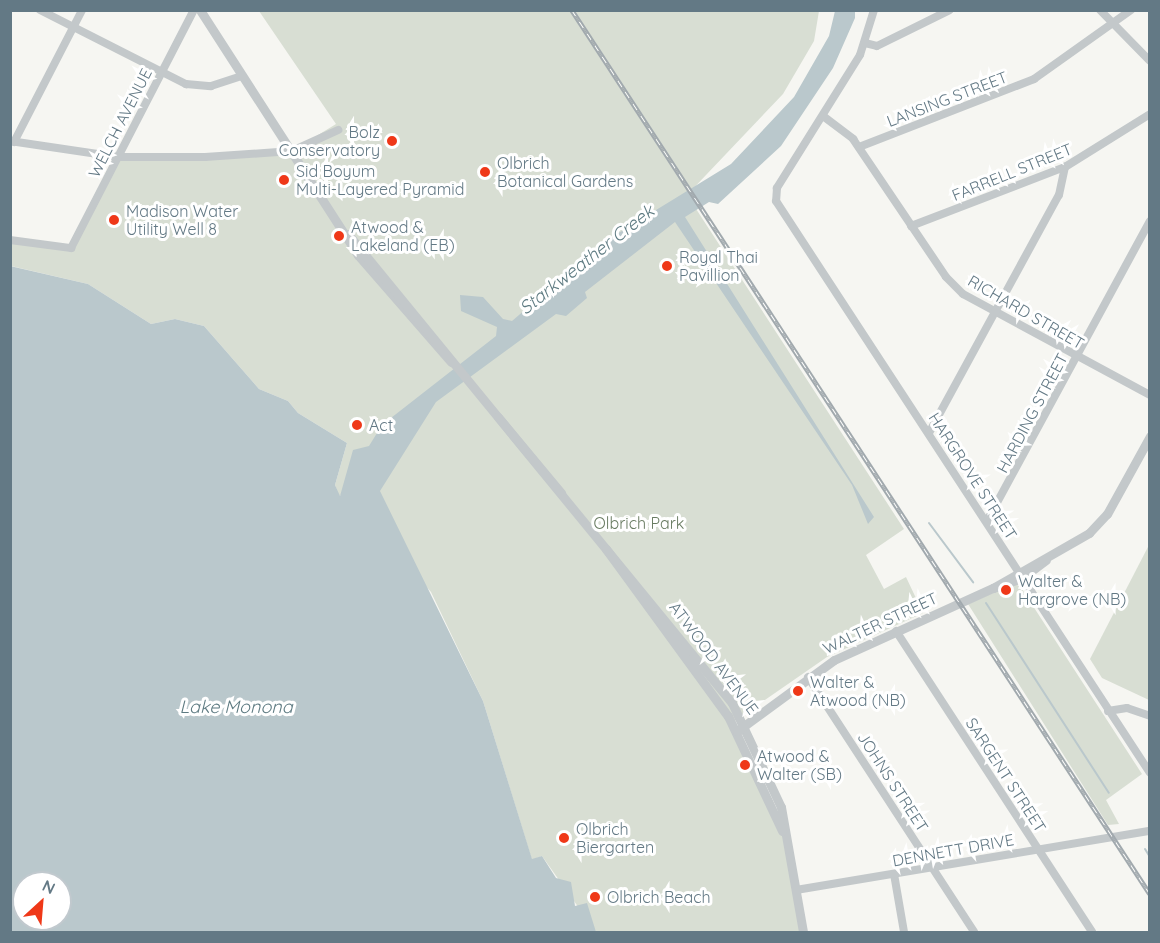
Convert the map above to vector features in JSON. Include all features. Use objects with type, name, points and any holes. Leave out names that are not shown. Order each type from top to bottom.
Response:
[{"type":"street","points":[[40,10],[162,73],[202,86],[242,76]]},
{"type":"street","points":[[82,10],[12,141],[118,157],[292,151],[338,130]]},
{"type":"street","name":"WELCH AVENUE","points":[[10,240],[71,249],[194,10]]},
{"type":"street","name":"ATWOOD AVENUE","points":[[200,10],[348,234],[561,493],[746,724],[776,791],[803,933]]},
{"type":"street","points":[[823,116],[865,43],[874,10]]},
{"type":"street","points":[[865,43],[877,46],[950,10]]},
{"type":"street","points":[[1100,10],[1149,61]]},
{"type":"street","name":"LANSING STREET","points":[[859,147],[1011,90],[1115,25],[1131,10]]},
{"type":"street","name":"FARRELL STREET","points":[[911,226],[1065,167],[1149,114]]},
{"type":"street","name":"RICHARD STREET","points":[[823,116],[859,147],[950,282],[996,314],[1149,395]]},
{"type":"street","name":"HARGROVE STREET","points":[[823,116],[775,194],[1149,773]]},
{"type":"street","points":[[928,433],[996,314],[1059,195],[1065,167]]},
{"type":"street","name":"HARDING STREET","points":[[987,521],[1149,221]]},
{"type":"street","name":"WALTER STREET","points":[[727,737],[808,677],[896,631],[1020,575],[1104,518],[1149,436]]},
{"type":"street","name":"ATWOOD AVENUE","points":[[606,549],[737,731],[783,833]]},
{"type":"street","name":"SARGENT STREET","points":[[896,631],[1092,933]]},
{"type":"street","name":"JOHNS STREET","points":[[808,677],[974,933]]},
{"type":"street","points":[[1108,711],[1127,708],[1149,716]]},
{"type":"street","name":"DENNETT DRIVE","points":[[796,890],[1149,831]]},
{"type":"street","points":[[894,874],[904,933]]},
{"type":"green space","name":"Olbrich Park","points":[[259,11],[819,11],[814,41],[783,94],[687,195],[904,529],[866,555],[884,589],[906,577],[923,613],[827,657],[729,725],[783,833],[803,932],[596,932],[542,856],[532,860],[483,701],[431,592],[345,492],[339,496],[335,485],[347,443],[298,413],[288,401],[259,389],[204,326],[175,319],[151,324],[88,284],[11,266],[10,240],[71,248],[118,157],[292,151],[336,124]]},
{"type":"green space","points":[[1149,545],[1150,700],[1102,678],[1090,659]]},
{"type":"green space","points":[[1013,584],[1020,586],[1142,774],[1106,800],[1119,824],[1108,825],[968,604]]},
{"type":"water","name":"Lake Monona","points":[[835,11],[855,11],[855,18],[833,68],[781,146],[718,204],[709,202],[685,217],[874,517],[868,524],[852,485],[675,222],[585,292],[587,298],[566,316],[556,314],[436,402],[380,491],[483,701],[532,859],[542,856],[556,878],[571,882],[575,906],[587,903],[596,932],[11,932],[10,266],[88,284],[151,324],[175,319],[204,326],[259,389],[288,401],[298,413],[347,443],[335,485],[340,496],[353,450],[369,446],[382,425],[496,336],[497,327],[461,311],[460,295],[483,297],[503,319],[512,321],[604,242],[731,164],[794,97],[829,36]]},
{"type":"waterway","points":[[929,523],[973,582]]},
{"type":"waterway","points":[[986,603],[1109,793]]},
{"type":"waterway","points":[[1145,849],[1150,857]]},
{"type":"railway","points":[[572,10],[1150,894]]},
{"type":"place","name":"Bolz Conservatory","points":[[392,141]]},
{"type":"place","name":"Olbrich Botanical Gardens","points":[[485,172]]},
{"type":"place","name":"Sid Boyum Multi-Layered Pyramid","points":[[284,180]]},
{"type":"place","name":"Madison Water Utility Well 8","points":[[114,220]]},
{"type":"place","name":"Atwood & Lakeland (EB)","points":[[339,236]]},
{"type":"place","name":"Royal Thai Pavillion","points":[[667,266]]},
{"type":"place","name":"Act","points":[[357,425]]},
{"type":"place","name":"Walter & Hargrove (NB)","points":[[1006,590]]},
{"type":"place","name":"Walter & Atwood (NB)","points":[[798,691]]},
{"type":"place","name":"Atwood & Walter (SB)","points":[[745,765]]},
{"type":"place","name":"Olbrich Biergarten","points":[[564,838]]},
{"type":"place","name":"Olbrich Beach","points":[[595,897]]},
{"type":"water label","name":"Starkweather Creek","points":[[587,260]]}]
